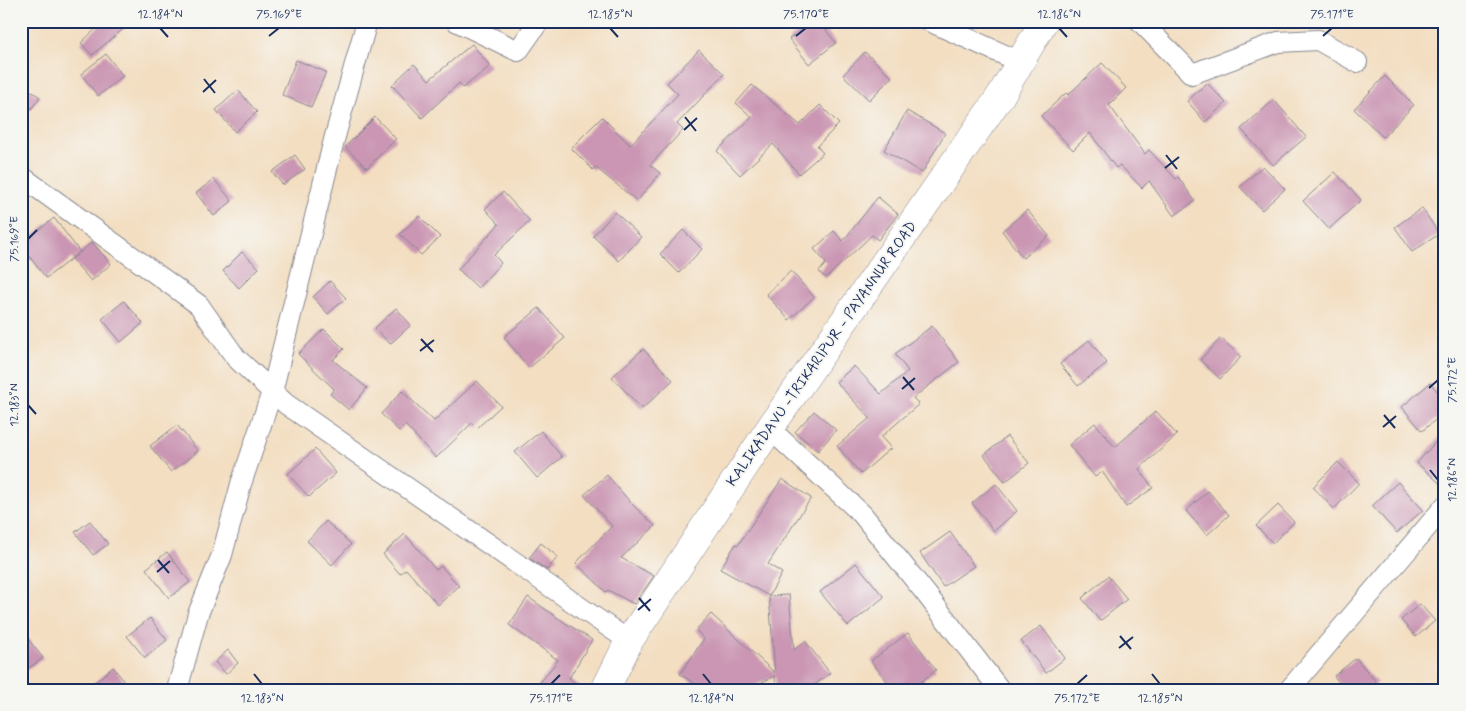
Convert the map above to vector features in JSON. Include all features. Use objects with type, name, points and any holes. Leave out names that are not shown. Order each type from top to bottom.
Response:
[{"type":"main road","name":"KALIKADAVU -TRIKARIPUR - PAYANNUR ROAD","points":[[605,690],[629,641],[770,429],[1002,95],[1044,21]]},
{"type":"street","points":[[177,690],[198,614],[222,555],[241,484],[272,392],[334,140],[367,21]]},
{"type":"street","points":[[456,21],[518,51],[538,21]]},
{"type":"street","points":[[1140,21],[1192,74],[1278,42],[1318,40],[1357,62]]},
{"type":"street","points":[[930,22],[1020,62]]},
{"type":"street","points":[[21,176],[199,305],[236,358],[286,404],[629,641]]},
{"type":"street","points":[[770,429],[862,514],[928,595],[1000,690]]},
{"type":"street","points":[[1289,690],[1445,506]]},
{"type":"building","points":[[104,21],[133,21],[92,55],[81,43]]},
{"type":"building","points":[[812,21],[819,21],[836,43],[809,64],[789,39]]},
{"type":"building","points":[[472,44],[490,66],[463,88],[459,83],[422,118],[392,85],[414,64],[429,80]]},
{"type":"building","points":[[699,50],[724,74],[677,124],[683,130],[650,165],[660,173],[637,201],[595,167],[593,170],[571,148],[602,117],[630,145],[678,94],[667,83]]},
{"type":"building","points":[[865,52],[892,77],[869,100],[843,75]]},
{"type":"building","points":[[106,54],[123,76],[98,96],[81,74]]},
{"type":"building","points":[[296,60],[326,72],[311,107],[282,95]]},
{"type":"building","points":[[1102,63],[1126,88],[1109,105],[1145,154],[1149,150],[1176,179],[1178,177],[1195,201],[1174,216],[1149,181],[1142,188],[1120,165],[1116,168],[1090,133],[1073,150],[1041,116],[1066,93],[1068,95]]},
{"type":"building","points":[[1385,76],[1414,105],[1383,137],[1354,109]]},
{"type":"building","points":[[1207,83],[1226,103],[1205,122],[1187,101]]},
{"type":"building","points":[[21,84],[40,97],[21,123]]},
{"type":"building","points":[[752,85],[800,125],[820,105],[839,124],[817,146],[823,153],[799,174],[773,144],[740,175],[717,151],[752,117],[736,103]]},
{"type":"building","points":[[238,90],[257,112],[235,132],[216,110]]},
{"type":"building","points":[[1274,100],[1306,137],[1273,165],[1241,129]]},
{"type":"building","points":[[907,111],[945,133],[922,173],[884,150]]},
{"type":"building","points":[[375,117],[396,139],[367,168],[345,147]]},
{"type":"building","points":[[295,155],[305,169],[283,185],[272,172]]},
{"type":"building","points":[[1263,166],[1285,189],[1262,210],[1240,187]]},
{"type":"building","points":[[1335,172],[1361,200],[1329,229],[1303,201]]},
{"type":"building","points":[[214,179],[232,201],[214,216],[196,193]]},
{"type":"building","points":[[503,192],[530,221],[494,255],[501,263],[478,288],[458,269],[499,224],[485,209]]},
{"type":"building","points":[[878,197],[898,214],[878,240],[872,235],[826,278],[819,272],[826,263],[814,249],[834,231],[843,241]]},
{"type":"building","points":[[1422,208],[1439,234],[1412,252],[1395,227]]},
{"type":"building","points":[[1027,210],[1049,236],[1023,258],[1002,231]]},
{"type":"building","points":[[615,212],[641,237],[619,261],[593,236]]},
{"type":"building","points":[[419,216],[440,237],[421,255],[400,234]]},
{"type":"building","points":[[54,218],[80,252],[46,278],[21,244]]},
{"type":"building","points":[[683,230],[702,249],[679,273],[660,254]]},
{"type":"building","points":[[92,242],[111,264],[91,281],[72,259]]},
{"type":"building","points":[[242,252],[259,268],[239,288],[223,271]]},
{"type":"building","points":[[791,271],[814,297],[789,320],[766,294]]},
{"type":"building","points":[[330,281],[346,298],[328,314],[313,297]]},
{"type":"building","points":[[124,301],[143,323],[121,342],[102,319]]},
{"type":"building","points":[[396,308],[411,325],[390,344],[375,328]]},
{"type":"building","points":[[539,308],[565,338],[529,368],[504,337]]},
{"type":"building","points":[[932,326],[959,362],[913,398],[919,404],[881,437],[891,448],[861,474],[837,446],[870,418],[836,382],[854,366],[881,394],[908,371],[895,354]]},
{"type":"building","points":[[324,329],[344,349],[333,360],[367,388],[349,410],[330,394],[334,389],[298,354]]},
{"type":"building","points":[[1221,338],[1241,357],[1220,379],[1200,360]]},
{"type":"building","points":[[1089,340],[1107,363],[1078,386],[1060,364]]},
{"type":"building","points":[[643,349],[673,380],[642,409],[612,377]]},
{"type":"building","points":[[477,381],[501,406],[477,428],[472,423],[436,458],[405,425],[399,431],[381,414],[402,391],[434,421]]},
{"type":"building","points":[[1430,383],[1445,400],[1445,412],[1422,431],[1402,407]]},
{"type":"building","points":[[814,411],[836,430],[818,451],[795,432]]},
{"type":"building","points":[[1156,411],[1177,435],[1139,469],[1153,488],[1126,507],[1102,471],[1095,477],[1069,445],[1095,423],[1115,447]]},
{"type":"building","points":[[177,425],[198,451],[171,472],[150,446]]},
{"type":"building","points":[[541,431],[562,457],[537,478],[515,452]]},
{"type":"building","points":[[1445,431],[1445,488],[1417,463]]},
{"type":"building","points":[[1007,436],[1029,463],[1005,482],[984,455]]},
{"type":"building","points":[[315,449],[336,473],[309,497],[288,474]]},
{"type":"building","points":[[1338,462],[1359,483],[1334,509],[1313,487]]},
{"type":"building","points":[[607,475],[631,503],[655,526],[621,558],[654,576],[634,604],[608,590],[606,592],[576,563],[612,526],[584,495]]},
{"type":"building","points":[[782,479],[811,498],[768,564],[782,573],[769,596],[720,569]]},
{"type":"building","points":[[1398,482],[1423,510],[1397,533],[1372,506]]},
{"type":"building","points":[[996,484],[1017,511],[994,531],[972,503]]},
{"type":"building","points":[[1208,491],[1229,515],[1207,535],[1186,511]]},
{"type":"building","points":[[1278,505],[1294,522],[1273,543],[1256,526]]},
{"type":"building","points":[[90,521],[108,544],[93,555],[75,532]]},
{"type":"building","points":[[326,521],[351,544],[332,565],[307,541]]},
{"type":"building","points":[[950,532],[974,566],[943,587],[920,553]]},
{"type":"building","points":[[405,534],[436,570],[441,566],[459,586],[438,605],[406,569],[400,574],[383,554]]},
{"type":"building","points":[[541,543],[558,557],[547,570],[529,558]]},
{"type":"building","points":[[167,552],[190,582],[169,598],[146,569]]},
{"type":"building","points":[[856,563],[884,597],[848,626],[820,592]]},
{"type":"building","points":[[1108,576],[1127,599],[1100,621],[1082,598]]},
{"type":"building","points":[[789,595],[794,650],[805,641],[830,673],[808,690],[776,690],[775,676],[745,690],[704,690],[680,674],[704,639],[696,630],[711,614],[775,673],[769,596]]},
{"type":"building","points":[[528,597],[592,640],[569,678],[584,690],[534,690],[558,660],[509,625]]},
{"type":"building","points":[[1420,604],[1435,621],[1416,637],[1401,620]]},
{"type":"building","points":[[150,618],[167,640],[145,658],[127,636]]},
{"type":"building","points":[[1041,626],[1065,658],[1046,673],[1021,641]]},
{"type":"building","points":[[21,630],[43,658],[21,674]]},
{"type":"building","points":[[908,633],[936,670],[911,690],[894,690],[871,661]]},
{"type":"building","points":[[228,650],[238,663],[226,674],[215,662]]},
{"type":"building","points":[[1356,658],[1377,683],[1369,690],[1345,690],[1334,676]]},
{"type":"building","points":[[113,667],[131,690],[85,690]]}]
